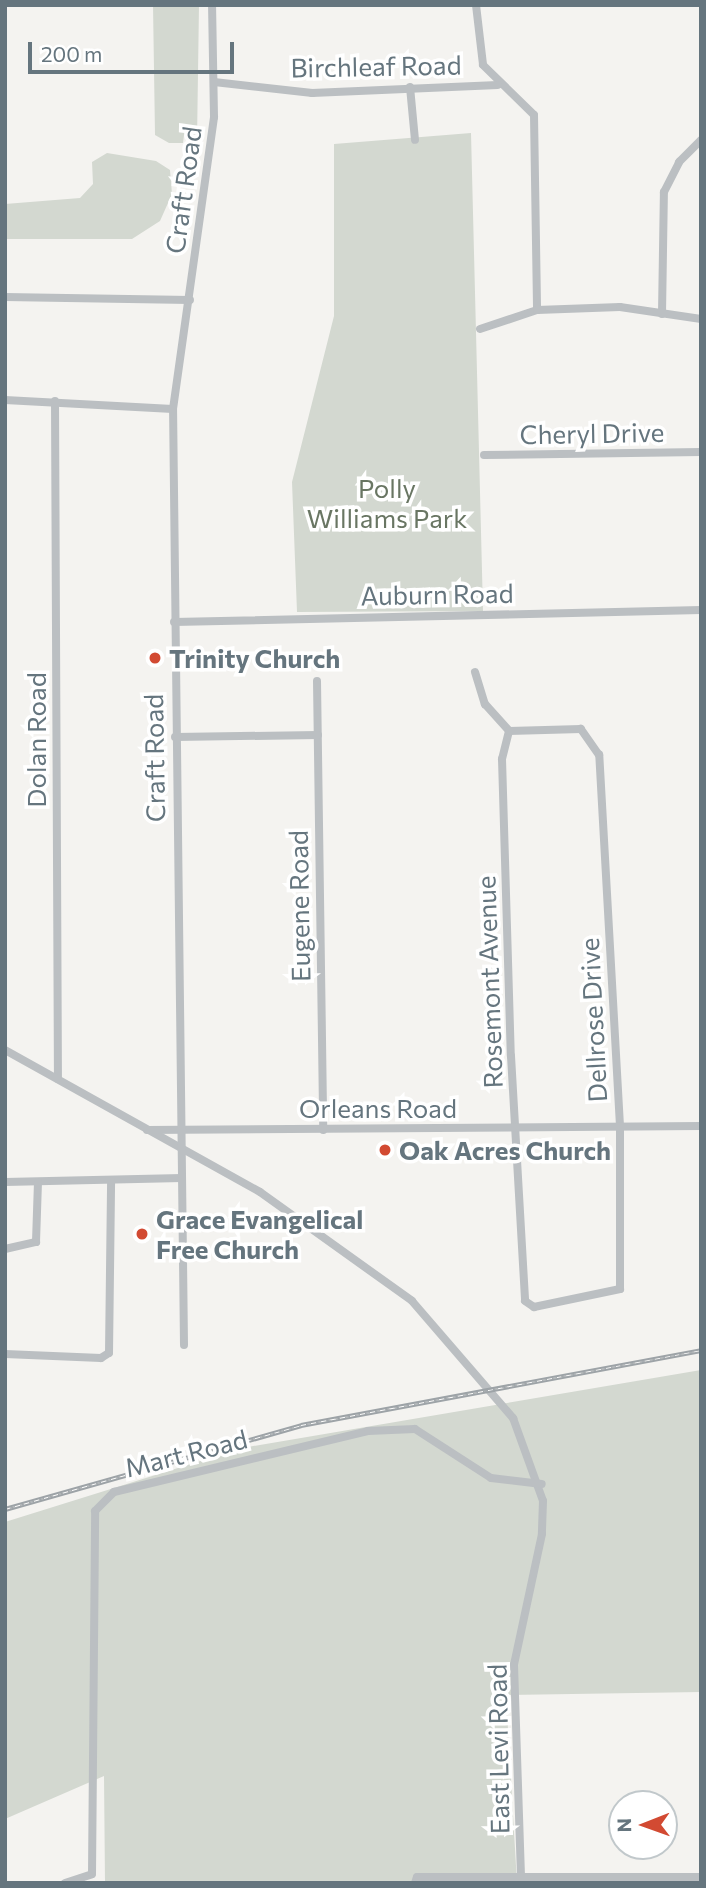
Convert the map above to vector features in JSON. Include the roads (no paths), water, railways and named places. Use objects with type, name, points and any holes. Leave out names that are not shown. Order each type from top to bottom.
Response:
[{"type":"street","name":"Craft Road","points":[[184,1345],[173,409],[190,300],[214,82],[212,5]]},
{"type":"street","points":[[476,5],[477,44],[498,85],[534,115],[537,310]]},
{"type":"street","name":"Birchleaf Road","points":[[214,82],[312,93],[498,85]]},
{"type":"street","points":[[410,87],[415,140]]},
{"type":"street","points":[[662,314],[664,192],[679,162],[701,140]]},
{"type":"street","points":[[5,297],[190,300]]},
{"type":"street","points":[[480,329],[537,310],[620,307],[701,319]]},
{"type":"street","points":[[5,400],[173,409]]},
{"type":"street","name":"Dolan Road","points":[[55,401],[58,1079]]},
{"type":"street","name":"Cheryl Drive","points":[[484,455],[701,452]]},
{"type":"street","name":"Auburn Road","points":[[174,622],[701,610]]},
{"type":"street","points":[[475,672],[485,704],[509,731]]},
{"type":"street","name":"Eugene Road","points":[[317,681],[323,1130]]},
{"type":"street","name":"Dellrose Drive","points":[[509,731],[581,729],[598,755],[620,1126],[620,1289],[534,1307],[525,1301]]},
{"type":"street","name":"Rosemont Avenue","points":[[509,731],[502,759],[525,1301]]},
{"type":"street","points":[[175,737],[318,735]]},
{"type":"street","name":"East Levi Road","points":[[5,1050],[182,1152],[260,1192],[412,1301],[513,1418],[542,1484],[542,1534],[514,1665],[521,1878]]},
{"type":"street","name":"Orleans Road","points":[[145,1130],[701,1126]]},
{"type":"street","points":[[5,1182],[182,1178]]},
{"type":"street","points":[[5,1354],[101,1358],[109,1353],[111,1181]]},
{"type":"street","points":[[5,1249],[36,1242],[37,1182]]},
{"type":"street","name":"Mart Road","points":[[65,1883],[92,1874],[95,1511],[114,1492],[368,1431],[415,1429],[491,1478],[542,1484]]},
{"type":"street","points":[[416,1880],[701,1877]]},
{"type":"railway","points":[[5,1509],[301,1425],[701,1350]]},
{"type":"place","name":"Trinity Church","points":[[155,658]]},
{"type":"place","name":"Oak Acres Church","points":[[385,1150]]},
{"type":"place","name":"Grace Evangelical Free Church","points":[[142,1234]]},
{"type":"park label","name":"Polly Williams Park","points":[[387,503]]}]
